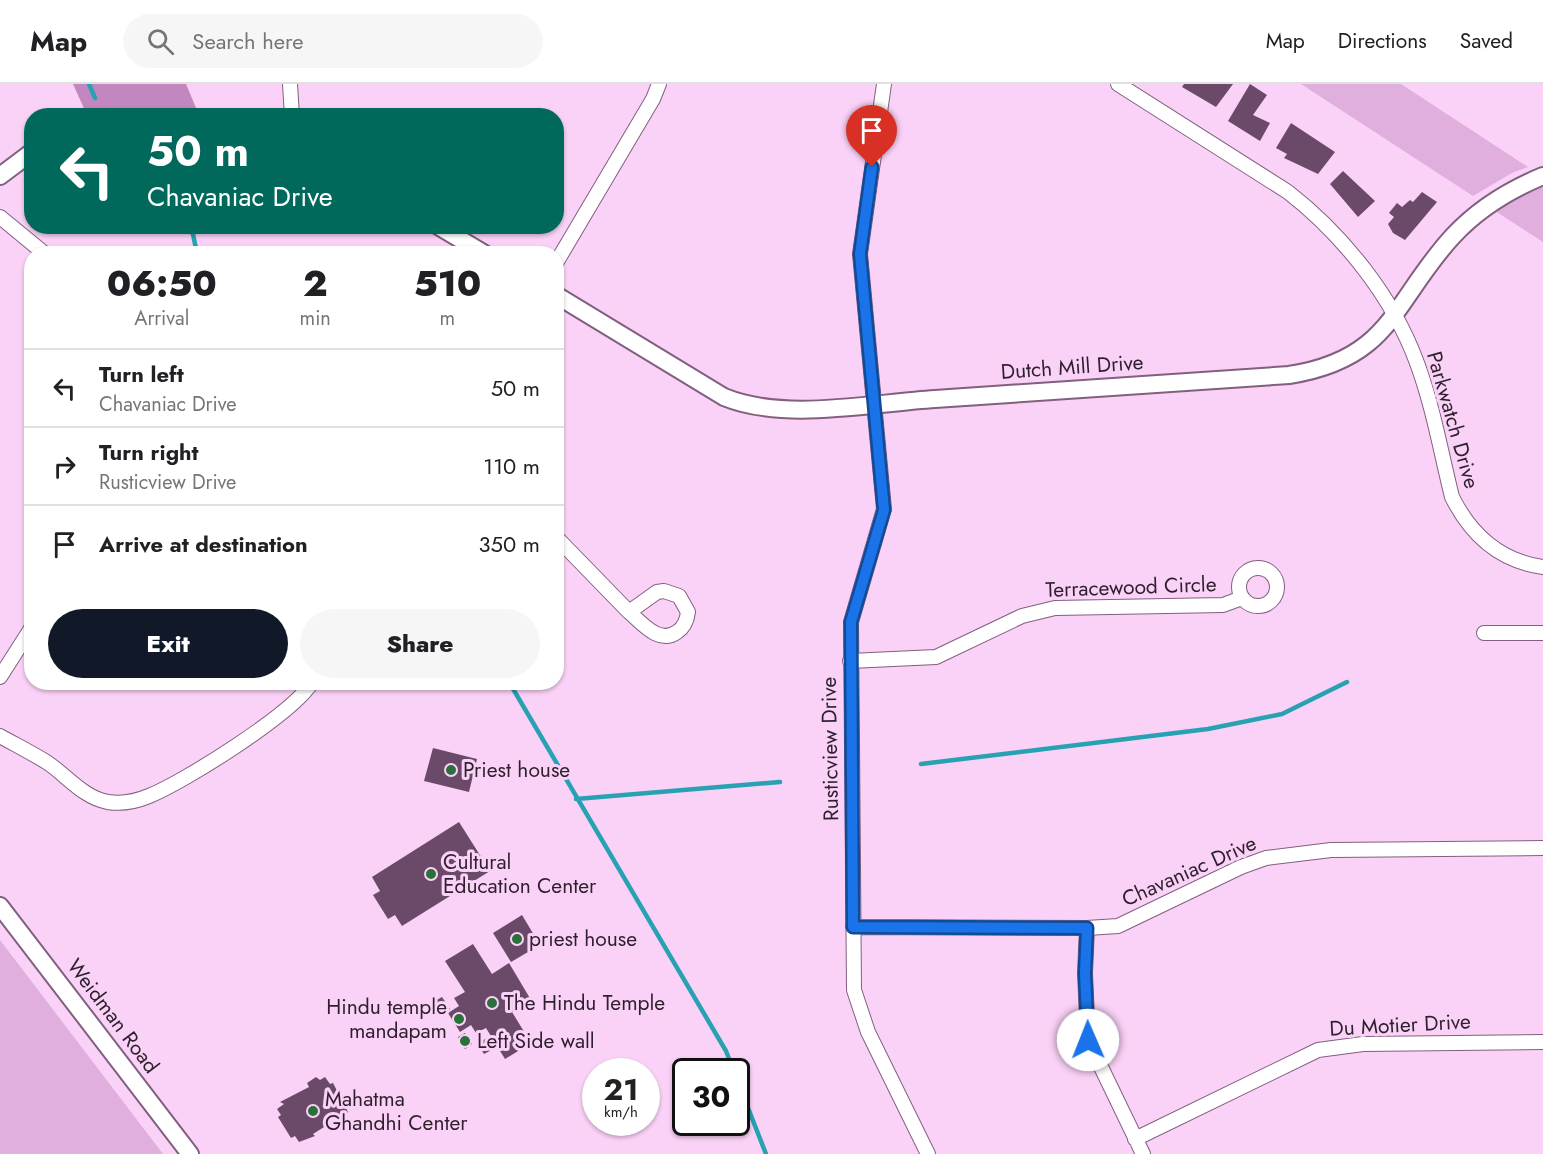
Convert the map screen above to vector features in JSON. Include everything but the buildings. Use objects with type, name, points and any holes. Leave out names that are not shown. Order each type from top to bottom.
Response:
[{"type":"street","points":[[290,84],[292,108]]},
{"type":"street","points":[[564,251],[648,109],[659,84]]},
{"type":"street","name":"Rusticview Drive","points":[[884,84],[860,254],[872,403],[884,510],[851,622],[854,990],[860,1013],[928,1154]]},
{"type":"street","name":"Parkwatch Drive","points":[[1118,84],[1308,207],[1352,254],[1394,316],[1418,365],[1452,497],[1461,514],[1491,548],[1507,557],[1543,567]]},
{"type":"street","points":[[0,176],[24,158]]},
{"type":"street","name":"Dutch Mill Drive","points":[[564,300],[724,397],[745,406],[795,411],[872,403],[1289,375],[1317,370],[1338,362],[1371,343],[1394,316],[1452,237],[1504,193],[1543,176]]},
{"type":"street","points":[[0,217],[35,246]]},
{"type":"street","points":[[451,234],[472,246]]},
{"type":"street","points":[[564,545],[629,612]]},
{"type":"street","name":"Terracewood Circle","points":[[850,661],[936,657],[1022,616],[1055,608],[1223,605],[1242,598]]},
{"type":"street","points":[[1484,633],[1543,633]]},
{"type":"street","points":[[0,677],[24,640]]},
{"type":"street","points":[[0,736],[48,764],[92,796],[109,802],[129,801],[148,797],[244,740],[296,701],[305,690]]},
{"type":"street","name":"Chavaniac Drive","points":[[853,927],[1087,928],[1118,926],[1241,867],[1266,858],[1331,850],[1543,848]]},
{"type":"street","name":"Weidman Road","points":[[0,906],[190,1154]]},
{"type":"street","points":[[1087,928],[1085,973],[1088,1040],[1143,1154]]},
{"type":"street","name":"Du Motier Drive","points":[[1135,1139],[1318,1050],[1363,1044],[1543,1042]]},
{"type":"shaded area","points":[[73,84],[186,84],[196,108],[84,108]]},
{"type":"shaded area","points":[[1301,84],[1401,84],[1528,167],[1512,173],[1473,196]]},
{"type":"shaded area","points":[[1543,185],[1543,242],[1495,211],[1516,196]]},
{"type":"shaded area","points":[[0,940],[163,1154],[0,1154]]},
{"type":"waterway","points":[[89,84],[95,98]]},
{"type":"waterway","points":[[193,234],[195,246]]},
{"type":"waterway","points":[[921,764],[1208,729],[1282,714],[1347,682]]},
{"type":"waterway","points":[[514,690],[729,1058]]},
{"type":"waterway","points":[[576,799],[780,782]]},
{"type":"waterway","points":[[750,1113],[766,1154]]},
{"type":"place","name":"Priest house","points":[[451,770]]},
{"type":"place","name":"Cultural Education Center","points":[[431,874]]},
{"type":"place","name":"priest house","points":[[517,939]]},
{"type":"place","name":"The Hindu Temple","points":[[492,1003]]},
{"type":"place","name":"Hindu temple mandapam","points":[[459,1019]]},
{"type":"place","name":"Left Side wall","points":[[465,1041]]},
{"type":"place","name":"Mahatma Ghandhi Center","points":[[313,1111]]},
{"type":"route","points":[[872,167],[860,254],[872,403],[884,510],[851,622],[853,927],[1087,928],[1085,973],[1088,1040]]}]
